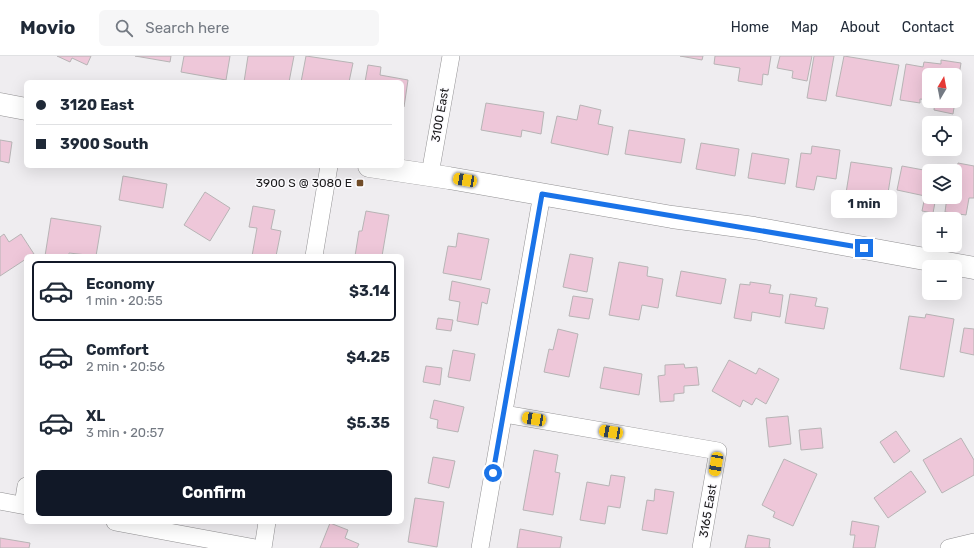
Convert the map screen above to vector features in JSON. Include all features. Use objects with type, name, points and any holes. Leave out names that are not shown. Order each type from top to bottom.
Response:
[{"type":"main road","points":[[0,104],[24,109]]},
{"type":"main road","points":[[385,168],[430,174],[672,217],[754,228],[974,268]]},
{"type":"street","name":"3100 East","points":[[430,174],[451,56]]},
{"type":"street","points":[[314,254],[329,168]]},
{"type":"street","points":[[480,548],[542,194]]},
{"type":"street","name":"3165 East","points":[[504,414],[718,451],[701,548]]},
{"type":"street","points":[[0,501],[24,505]]},
{"type":"street","points":[[126,524],[254,548]]},
{"type":"street","points":[[263,548],[267,524]]},
{"type":"street","points":[[948,548],[974,542]]},
{"type":"building","points":[[57,56],[91,56],[87,65],[72,58],[70,62]]},
{"type":"building","points":[[135,56],[171,56],[170,62]]},
{"type":"building","points":[[184,56],[230,56],[226,80],[181,72]]},
{"type":"building","points":[[248,56],[294,56],[289,80],[244,80]]},
{"type":"building","points":[[306,56],[353,63],[349,80],[301,80]]},
{"type":"building","points":[[680,56],[703,56],[702,60]]},
{"type":"building","points":[[715,56],[771,56],[768,75],[763,74],[762,85],[738,81],[740,68],[714,64]]},
{"type":"building","points":[[780,56],[812,56],[807,81],[792,78],[793,71],[777,68]]},
{"type":"building","points":[[814,56],[834,56],[826,101],[807,98]]},
{"type":"building","points":[[844,56],[899,65],[891,106],[836,96]]},
{"type":"building","points":[[941,60],[961,63],[960,68],[922,68],[922,99],[920,99],[920,103],[900,100],[906,64],[923,67],[924,62],[941,64]]},
{"type":"building","points":[[368,65],[381,67],[380,75],[408,80],[404,107],[404,80],[365,80]]},
{"type":"building","points":[[486,103],[544,112],[541,134],[522,130],[521,137],[481,130]]},
{"type":"building","points":[[580,105],[601,110],[598,124],[613,127],[608,155],[551,143],[557,116],[577,120]]},
{"type":"building","points":[[934,108],[954,108],[953,114],[934,110]]},
{"type":"building","points":[[629,130],[685,139],[681,163],[625,154]]},
{"type":"building","points":[[0,140],[12,142],[9,163],[0,161]]},
{"type":"building","points":[[701,143],[739,149],[735,176],[696,169]]},
{"type":"building","points":[[812,146],[840,150],[836,179],[817,176],[814,190],[796,187],[801,153],[811,154]]},
{"type":"building","points":[[752,153],[789,159],[785,184],[748,178]]},
{"type":"building","points":[[851,162],[892,168],[887,199],[846,193]]},
{"type":"building","points":[[958,163],[974,166],[974,198],[969,198],[966,215],[962,214],[962,212],[945,212],[946,204],[962,204],[962,164]]},
{"type":"building","points":[[902,166],[922,170],[922,195],[897,190]]},
{"type":"building","points":[[123,176],[167,184],[163,208],[119,200]]},
{"type":"building","points":[[205,192],[230,208],[210,241],[184,225]]},
{"type":"building","points":[[923,204],[935,204],[933,212],[922,211]]},
{"type":"building","points":[[253,206],[275,210],[271,229],[281,231],[276,254],[252,254],[257,228],[249,227]]},
{"type":"building","points":[[366,211],[389,215],[382,254],[355,254],[359,231],[362,231]]},
{"type":"building","points":[[51,218],[101,226],[96,254],[45,254]]},
{"type":"building","points":[[458,233],[489,239],[481,280],[443,273],[448,246],[456,247]]},
{"type":"building","points":[[4,234],[9,242],[21,234],[34,254],[24,254],[24,260],[0,276],[0,237]]},
{"type":"building","points":[[570,254],[593,258],[587,292],[563,287]]},
{"type":"building","points":[[619,262],[648,267],[647,276],[663,279],[658,308],[642,305],[639,320],[609,315]]},
{"type":"building","points":[[681,271],[726,279],[721,304],[676,296]]},
{"type":"building","points":[[452,281],[490,289],[487,304],[482,302],[478,325],[457,321],[460,302],[449,300]]},
{"type":"building","points":[[750,282],[771,285],[769,293],[783,295],[780,317],[752,312],[751,321],[734,318],[740,284],[750,285]]},
{"type":"building","points":[[790,294],[817,298],[815,306],[828,308],[824,329],[785,323]]},
{"type":"building","points":[[573,296],[593,299],[589,319],[569,316]]},
{"type":"building","points":[[926,314],[954,319],[944,377],[900,369],[909,316],[925,318]]},
{"type":"building","points":[[438,318],[453,320],[451,331],[436,329]]},
{"type":"building","points":[[964,328],[974,329],[974,355],[960,352]]},
{"type":"building","points":[[558,329],[578,334],[569,377],[544,372],[549,349],[553,350]]},
{"type":"building","points":[[453,350],[475,354],[470,381],[448,377]]},
{"type":"building","points":[[729,360],[756,374],[759,368],[779,379],[766,404],[756,398],[752,405],[743,400],[740,407],[712,391]]},
{"type":"building","points":[[684,364],[685,368],[697,367],[699,385],[684,386],[684,393],[674,394],[674,401],[660,402],[658,376],[665,375],[665,365]]},
{"type":"building","points":[[426,366],[442,368],[440,385],[423,382]]},
{"type":"building","points":[[604,367],[642,374],[639,395],[600,388]]},
{"type":"building","points":[[434,400],[464,407],[458,432],[437,428],[438,420],[430,418]]},
{"type":"building","points":[[788,416],[791,444],[769,447],[766,418]]},
{"type":"building","points":[[821,428],[823,448],[801,450],[799,430]]},
{"type":"building","points":[[896,431],[910,451],[894,463],[880,442]]},
{"type":"building","points":[[961,438],[974,460],[974,475],[942,493],[923,460]]},
{"type":"building","points":[[534,450],[558,455],[555,472],[560,473],[553,515],[523,510]]},
{"type":"building","points":[[433,457],[455,461],[449,488],[428,483]]},
{"type":"building","points":[[784,459],[817,474],[793,526],[773,517],[775,512],[762,505]]},
{"type":"building","points":[[911,471],[926,492],[888,518],[874,498]]},
{"type":"building","points":[[611,475],[625,477],[620,508],[608,506],[605,524],[580,520],[587,482],[609,486]]},
{"type":"building","points":[[655,489],[674,492],[667,534],[642,530],[647,500],[654,501]]},
{"type":"building","points":[[415,498],[444,502],[437,547],[408,542]]},
{"type":"building","points":[[852,521],[879,526],[875,548],[853,548],[855,535],[850,535]]},
{"type":"building","points":[[330,524],[348,530],[345,538],[359,544],[357,548],[320,548]]},
{"type":"building","points":[[520,529],[562,537],[560,548],[517,548]]},
{"type":"building","points":[[748,535],[770,539],[769,548],[745,548]]},
{"type":"building","points":[[0,538],[30,543],[29,548],[0,548]]},
{"type":"place","name":"3900 S @ 3080 E","points":[[360,183]]},
{"type":"route","points":[[493,473],[542,194],[672,217],[754,228],[864,248]]}]
